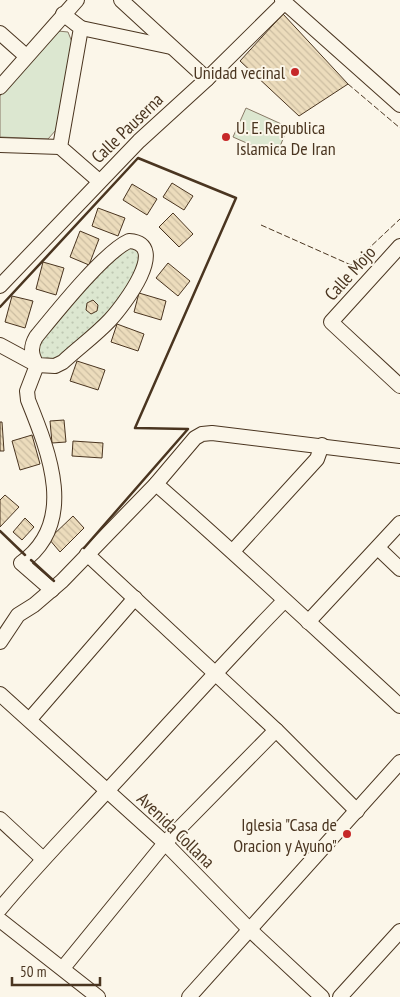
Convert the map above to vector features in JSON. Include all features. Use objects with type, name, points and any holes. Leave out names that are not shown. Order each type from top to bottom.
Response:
[{"type":"street","points":[[0,86],[77,0]]},
{"type":"street","points":[[121,0],[207,79]]},
{"type":"street","points":[[284,1],[400,105]]},
{"type":"street","name":"Calle Pauserna","points":[[0,286],[138,141],[207,79],[284,1]]},
{"type":"street","points":[[64,14],[81,28],[171,47]]},
{"type":"street","points":[[60,147],[81,28]]},
{"type":"street","points":[[0,33],[26,56]]},
{"type":"street","points":[[0,145],[60,147],[99,181]]},
{"type":"street","points":[[0,345],[37,365],[55,366],[63,362],[110,320],[146,266],[148,255],[143,246],[137,242],[129,241],[122,244],[53,316],[32,344],[32,353],[37,365],[27,391],[28,400],[49,454],[55,512],[49,532],[40,545],[21,563],[52,590]]},
{"type":"street","name":"Calle Mojo","points":[[400,246],[331,322],[400,386]]},
{"type":"street","points":[[0,642],[18,615],[52,590],[156,484],[195,438],[205,433],[322,445],[400,456]]},
{"type":"street","points":[[233,551],[317,459],[322,445]]},
{"type":"street","points":[[156,484],[233,551],[284,601],[400,706]]},
{"type":"street","points":[[308,622],[400,523]]},
{"type":"street","points":[[378,548],[400,569]]},
{"type":"street","points":[[87,554],[276,730],[357,811]]},
{"type":"street","points":[[30,719],[135,598]]},
{"type":"street","points":[[0,909],[42,858],[107,791],[214,672],[284,601]]},
{"type":"street","name":"Avenida Collana","points":[[0,694],[30,719],[165,843],[250,929],[322,997]]},
{"type":"street","points":[[63,968],[165,843],[276,730]]},
{"type":"street","points":[[189,997],[400,762]]},
{"type":"street","points":[[0,819],[42,858]]},
{"type":"street","points":[[0,920],[98,997]]},
{"type":"street","points":[[340,997],[400,931]]},
{"type":"green space","points":[[58,31],[68,32],[72,42],[56,130],[48,139],[0,137],[0,96]]},
{"type":"green space","points":[[246,108],[288,127],[276,156],[233,137]]},
{"type":"green space","points":[[132,245],[144,259],[117,306],[57,361],[43,363],[33,347],[87,281]]},
{"type":"building","name":"Unidad vecinal","points":[[283,14],[348,84],[299,116],[240,61]]},
{"type":"building","points":[[172,183],[193,196],[184,210],[163,197]]},
{"type":"building","points":[[132,184],[157,199],[147,215],[123,200]]},
{"type":"building","points":[[98,208],[125,218],[118,236],[92,226]]},
{"type":"building","points":[[173,213],[193,234],[179,247],[159,227]]},
{"type":"building","points":[[80,231],[99,239],[89,265],[70,257]]},
{"type":"building","points":[[43,262],[64,268],[56,295],[36,289]]},
{"type":"building","points":[[168,263],[190,281],[178,296],[156,278]]},
{"type":"building","points":[[139,293],[166,301],[161,320],[134,312]]},
{"type":"building","points":[[12,296],[33,301],[25,328],[5,322]]},
{"type":"building","points":[[93,300],[98,305],[97,311],[91,314],[86,310],[87,303]]},
{"type":"building","points":[[117,324],[144,334],[138,351],[111,342]]},
{"type":"building","points":[[77,361],[105,370],[98,390],[70,381]]},
{"type":"building","points":[[64,420],[66,442],[52,443],[50,421]]},
{"type":"building","points":[[0,422],[2,422],[4,451],[0,451]]},
{"type":"building","points":[[32,435],[40,464],[20,470],[12,441]]},
{"type":"building","points":[[73,441],[103,443],[102,458],[72,456]]},
{"type":"building","points":[[5,495],[19,507],[0,527],[0,500]]},
{"type":"building","points":[[73,516],[84,528],[60,552],[49,539]]},
{"type":"building","points":[[25,518],[34,527],[22,540],[13,532]]},
{"type":"fence","points":[[348,84],[400,128]]},
{"type":"fence","points":[[261,225],[351,265],[400,219]]},
{"type":"wall","points":[[0,307],[138,158],[236,198],[135,428],[188,429],[84,548]]},
{"type":"wall","points":[[0,531],[25,555]]},
{"type":"wall","points":[[31,560],[54,581]]},
{"type":"place","name":"Unidad vecinal","points":[[295,72]]},
{"type":"place","name":"U. E. Republica Islamica De Iran","points":[[226,137]]},
{"type":"place","name":"Iglesia \"Casa de Oracion y Ayuno\"","points":[[347,834]]}]
